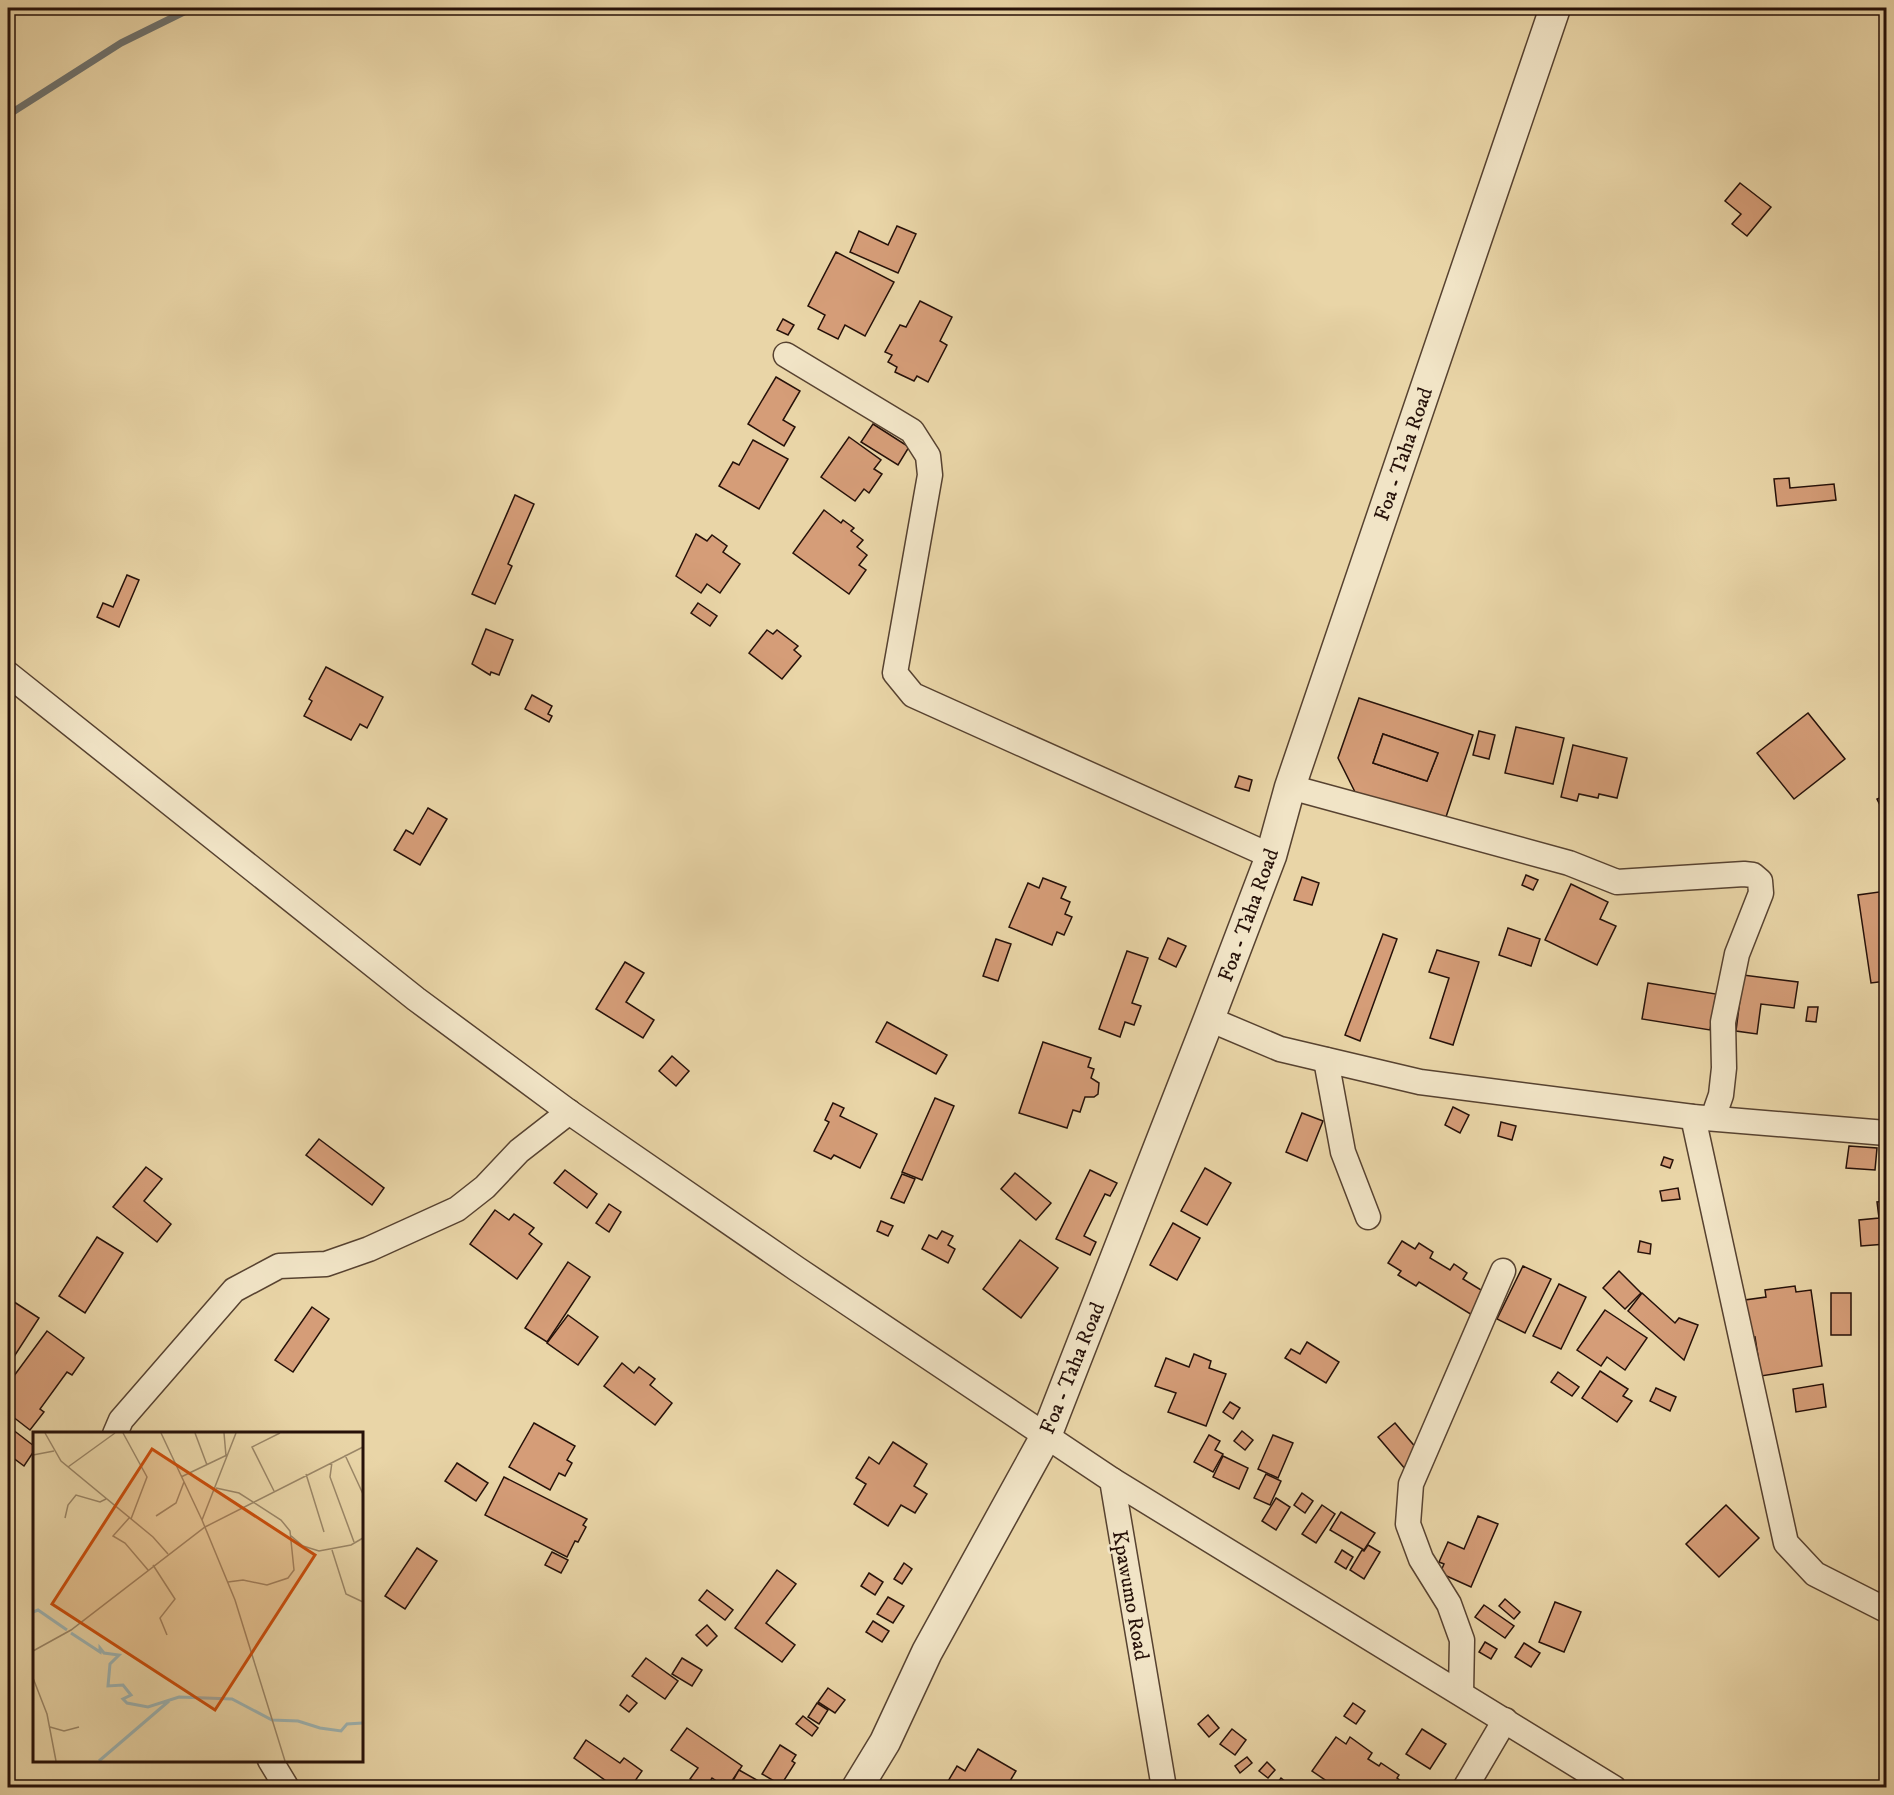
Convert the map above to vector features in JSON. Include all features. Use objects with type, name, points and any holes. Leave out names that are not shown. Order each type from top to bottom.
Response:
[{"type":"street","name":"Foa - Taha Road","points":[[857,1788],[885,1742],[927,1652],[1046,1436],[1271,856],[1290,786],[1555,8]]},
{"type":"street","points":[[786,355],[912,431],[928,456],[930,475],[895,673],[913,695],[1271,856]]},
{"type":"street","points":[[8,674],[416,999],[569,1112],[1112,1480],[1614,1788]]},
{"type":"street","points":[[1290,786],[1569,863],[1617,882],[1744,874],[1753,875],[1760,881],[1761,893],[1737,954],[1723,1022],[1724,1068],[1721,1095],[1703,1118],[1786,1543],[1815,1574],[1887,1610]]},
{"type":"street","points":[[1209,1019],[1280,1049],[1420,1082],[1703,1118],[1887,1132]]},
{"type":"street","points":[[1326,1060],[1343,1152],[1368,1217]]},
{"type":"street","points":[[116,1432],[121,1420],[234,1290],[279,1266],[326,1264],[369,1249],[457,1209],[485,1187],[519,1151],[569,1112]]},
{"type":"street","points":[[1461,1694],[1461,1640],[1449,1604],[1421,1559],[1408,1524],[1412,1484],[1503,1271]]},
{"type":"street","name":"Kpawumo Road","points":[[1112,1480],[1164,1788]]},
{"type":"street","points":[[1465,1788],[1505,1720]]},
{"type":"street","points":[[271,1762],[287,1788]]},
{"type":"building","points":[[1740,183],[1771,207],[1747,236],[1732,224],[1741,214],[1725,201]]},
{"type":"building","points":[[897,226],[916,234],[898,273],[850,252],[859,231],[888,245]]},
{"type":"building","points":[[836,252],[894,282],[865,336],[845,325],[838,339],[818,329],[825,315],[808,306]]},
{"type":"building","points":[[920,301],[952,317],[940,341],[947,345],[928,382],[917,376],[914,381],[895,372],[897,367],[888,362],[892,355],[885,352],[900,325],[906,327]]},
{"type":"building","points":[[783,319],[794,325],[788,335],[777,330]]},
{"type":"building","points":[[776,377],[800,391],[783,420],[795,427],[784,446],[748,424]]},
{"type":"building","points":[[873,424],[909,447],[898,465],[861,442]]},
{"type":"building","points":[[849,437],[881,460],[874,469],[882,474],[869,493],[864,489],[855,501],[821,477]]},
{"type":"building","points":[[753,440],[788,459],[759,509],[719,486],[733,462],[739,465]]},
{"type":"building","points":[[1789,478],[1790,488],[1834,484],[1836,500],[1777,506],[1774,479]]},
{"type":"building","points":[[515,495],[534,504],[508,564],[512,566],[495,604],[472,594]]},
{"type":"building","points":[[824,510],[841,523],[843,520],[854,528],[851,531],[863,540],[857,547],[867,555],[859,565],[866,570],[849,594],[793,553]]},
{"type":"building","points":[[696,534],[707,541],[712,535],[727,546],[723,552],[740,564],[720,593],[707,584],[701,593],[676,576]]},
{"type":"building","points":[[127,575],[139,580],[119,627],[97,617],[103,603],[113,607]]},
{"type":"building","points":[[698,603],[717,616],[710,626],[691,613]]},
{"type":"building","points":[[486,629],[513,640],[499,675],[491,672],[490,675],[472,664]]},
{"type":"building","points":[[767,630],[773,634],[777,630],[798,646],[794,650],[801,656],[782,679],[749,653]]},
{"type":"building","points":[[326,667],[383,697],[367,728],[360,724],[351,740],[304,716],[312,701],[309,699]]},
{"type":"building","points":[[532,695],[552,706],[548,714],[552,716],[549,722],[525,709]]},
{"type":"building","points":[[1359,698],[1473,735],[1443,826],[1358,798],[1338,758]],"holes":[[[1383,734],[1438,753],[1427,781],[1373,763]]]},
{"type":"building","points":[[1808,713],[1845,759],[1794,799],[1757,753]]},
{"type":"building","points":[[1516,727],[1564,738],[1553,784],[1505,773]]},
{"type":"building","points":[[1479,731],[1495,735],[1489,759],[1473,755]]},
{"type":"building","points":[[1383,734],[1438,753],[1427,781],[1373,763]]},
{"type":"building","points":[[1573,745],[1627,758],[1617,798],[1599,794],[1598,798],[1579,794],[1577,801],[1561,797]]},
{"type":"building","points":[[1239,776],[1252,780],[1249,791],[1235,787]]},
{"type":"building","points":[[1886,795],[1886,817],[1877,799]]},
{"type":"building","points":[[428,808],[447,819],[420,865],[394,850],[406,830],[413,834]]},
{"type":"building","points":[[1526,875],[1538,880],[1533,890],[1522,885]]},
{"type":"building","points":[[1302,877],[1319,883],[1312,905],[1294,900]]},
{"type":"building","points":[[1043,878],[1066,887],[1061,898],[1070,902],[1065,914],[1072,917],[1064,935],[1057,932],[1052,945],[1009,927],[1028,883],[1039,888]]},
{"type":"building","points":[[1571,884],[1608,902],[1600,919],[1616,926],[1597,965],[1545,940]]},
{"type":"building","points":[[1886,891],[1886,981],[1871,983],[1858,895]]},
{"type":"building","points":[[1508,928],[1540,939],[1531,966],[1499,955]]},
{"type":"building","points":[[1383,934],[1397,939],[1360,1041],[1345,1035]]},
{"type":"building","points":[[1168,938],[1186,946],[1176,967],[1159,959]]},
{"type":"building","points":[[996,939],[1011,944],[998,981],[983,976]]},
{"type":"building","points":[[1437,950],[1479,962],[1453,1045],[1430,1038],[1449,978],[1429,972]]},
{"type":"building","points":[[1127,951],[1148,958],[1132,1003],[1141,1006],[1134,1025],[1125,1022],[1120,1037],[1099,1029]]},
{"type":"building","points":[[625,962],[644,973],[626,1002],[654,1020],[643,1038],[596,1009]]},
{"type":"building","points":[[1743,975],[1798,982],[1794,1008],[1761,1004],[1757,1034],[1736,1031]]},
{"type":"building","points":[[1648,983],[1716,994],[1710,1030],[1642,1019]]},
{"type":"building","points":[[1808,1007],[1818,1007],[1816,1022],[1806,1021]]},
{"type":"building","points":[[887,1022],[947,1055],[936,1074],[876,1042]]},
{"type":"building","points":[[1043,1042],[1091,1058],[1088,1067],[1094,1069],[1091,1078],[1099,1083],[1098,1094],[1094,1097],[1085,1097],[1080,1112],[1073,1110],[1067,1128],[1019,1113]]},
{"type":"building","points":[[672,1056],[689,1071],[676,1086],[659,1071]]},
{"type":"building","points":[[935,1098],[954,1106],[922,1180],[902,1172]]},
{"type":"building","points":[[833,1103],[844,1108],[840,1116],[877,1134],[860,1168],[834,1155],[831,1159],[814,1151],[829,1122],[825,1120]]},
{"type":"building","points":[[1453,1107],[1469,1115],[1460,1133],[1445,1125]]},
{"type":"building","points":[[1302,1113],[1323,1121],[1307,1161],[1286,1152]]},
{"type":"building","points":[[1501,1122],[1516,1126],[1512,1140],[1498,1136]]},
{"type":"building","points":[[319,1139],[384,1188],[372,1205],[306,1155]]},
{"type":"building","points":[[1849,1146],[1877,1148],[1875,1170],[1846,1168]]},
{"type":"building","points":[[1664,1157],[1673,1160],[1670,1168],[1661,1165]]},
{"type":"building","points":[[146,1167],[162,1179],[144,1201],[171,1224],[157,1242],[113,1207]]},
{"type":"building","points":[[1205,1168],[1231,1183],[1207,1225],[1181,1211]]},
{"type":"building","points":[[565,1170],[597,1194],[587,1208],[554,1183]]},
{"type":"building","points":[[1090,1170],[1117,1183],[1110,1196],[1105,1194],[1084,1236],[1096,1242],[1090,1255],[1056,1239]]},
{"type":"building","points":[[1015,1173],[1051,1203],[1036,1220],[1001,1189]]},
{"type":"building","points":[[902,1174],[915,1179],[904,1203],[891,1198]]},
{"type":"building","points":[[1678,1188],[1680,1199],[1662,1201],[1660,1191]]},
{"type":"building","points":[[1886,1201],[1886,1244],[1861,1246],[1859,1220],[1879,1218],[1877,1202]]},
{"type":"building","points":[[609,1204],[621,1212],[609,1232],[596,1223]]},
{"type":"building","points":[[495,1210],[509,1220],[514,1214],[534,1228],[529,1234],[542,1244],[517,1279],[470,1244]]},
{"type":"building","points":[[881,1221],[893,1226],[888,1236],[877,1231]]},
{"type":"building","points":[[1173,1223],[1200,1238],[1177,1280],[1150,1265]]},
{"type":"building","points":[[942,1231],[953,1236],[948,1245],[955,1249],[948,1263],[922,1249],[929,1235],[937,1239]]},
{"type":"building","points":[[97,1237],[123,1253],[85,1313],[59,1296]]},
{"type":"building","points":[[1020,1240],[1058,1268],[1021,1318],[983,1289]]},
{"type":"building","points":[[1402,1241],[1415,1249],[1419,1243],[1433,1252],[1430,1258],[1450,1270],[1454,1264],[1467,1273],[1463,1279],[1486,1293],[1472,1315],[1419,1282],[1416,1286],[1398,1275],[1401,1271],[1388,1263]]},
{"type":"building","points":[[1640,1241],[1651,1244],[1650,1254],[1638,1252]]},
{"type":"building","points":[[568,1262],[590,1277],[547,1342],[525,1328]]},
{"type":"building","points":[[1523,1266],[1551,1279],[1525,1333],[1497,1319]]},
{"type":"building","points":[[1619,1271],[1641,1293],[1625,1309],[1603,1288]]},
{"type":"building","points":[[1559,1284],[1586,1297],[1561,1349],[1533,1336]]},
{"type":"building","points":[[1795,1286],[1796,1292],[1811,1290],[1822,1366],[1761,1376],[1755,1337],[1751,1338],[1745,1300],[1766,1297],[1765,1290]]},
{"type":"building","points":[[1642,1293],[1675,1323],[1679,1318],[1698,1325],[1684,1360],[1628,1311]]},
{"type":"building","points":[[1831,1293],[1851,1293],[1851,1335],[1831,1335]]},
{"type":"building","points":[[8,1298],[39,1318],[8,1366]]},
{"type":"building","points":[[312,1307],[329,1319],[293,1372],[275,1360]]},
{"type":"building","points":[[1605,1310],[1647,1338],[1625,1370],[1607,1357],[1601,1366],[1577,1350]]},
{"type":"building","points":[[568,1315],[598,1337],[578,1365],[547,1343]]},
{"type":"building","points":[[47,1331],[84,1358],[72,1375],[67,1372],[40,1409],[44,1412],[30,1430],[8,1413],[8,1384]]},
{"type":"building","points":[[1307,1342],[1339,1362],[1326,1383],[1285,1358],[1291,1349],[1300,1354]]},
{"type":"building","points":[[1194,1354],[1211,1361],[1209,1368],[1226,1374],[1206,1426],[1168,1412],[1176,1393],[1155,1386],[1166,1358],[1189,1367]]},
{"type":"building","points":[[622,1363],[634,1373],[639,1367],[655,1379],[650,1385],[672,1403],[655,1425],[604,1386]]},
{"type":"building","points":[[1600,1371],[1628,1389],[1623,1396],[1632,1401],[1617,1422],[1582,1398]]},
{"type":"building","points":[[1558,1372],[1579,1387],[1572,1396],[1551,1382]]},
{"type":"building","points":[[1823,1384],[1826,1407],[1796,1412],[1793,1389]]},
{"type":"building","points":[[1656,1388],[1676,1397],[1670,1411],[1650,1401]]},
{"type":"building","points":[[1230,1402],[1240,1408],[1233,1419],[1223,1412]]},
{"type":"building","points":[[534,1423],[575,1446],[567,1460],[572,1463],[565,1476],[559,1473],[550,1490],[509,1467]]},
{"type":"building","points":[[1395,1423],[1423,1456],[1406,1470],[1378,1437]]},
{"type":"building","points":[[8,1426],[33,1445],[33,1452],[24,1466],[8,1454]]},
{"type":"building","points":[[1242,1431],[1253,1440],[1245,1450],[1234,1441]]},
{"type":"building","points":[[1209,1435],[1220,1441],[1215,1450],[1223,1454],[1213,1472],[1194,1462]]},
{"type":"building","points":[[1273,1435],[1293,1443],[1278,1478],[1258,1469]]},
{"type":"building","points":[[893,1442],[927,1464],[914,1486],[927,1494],[915,1513],[901,1505],[888,1526],[854,1504],[866,1484],[856,1478],[869,1457],[879,1464]]},
{"type":"building","points":[[1223,1456],[1248,1468],[1239,1489],[1213,1477]]},
{"type":"building","points":[[457,1463],[488,1483],[476,1501],[445,1481]]},
{"type":"building","points":[[1266,1474],[1281,1481],[1270,1505],[1254,1498]]},
{"type":"building","points":[[504,1477],[587,1519],[583,1525],[586,1527],[578,1542],[575,1541],[567,1557],[485,1515]]},
{"type":"building","points":[[1302,1493],[1313,1501],[1305,1513],[1294,1505]]},
{"type":"building","points":[[1276,1498],[1290,1507],[1276,1530],[1262,1521]]},
{"type":"building","points":[[1322,1505],[1335,1514],[1316,1543],[1302,1534]]},
{"type":"building","points":[[1726,1505],[1759,1538],[1719,1577],[1686,1544]]},
{"type":"building","points":[[1341,1512],[1375,1533],[1364,1550],[1330,1530]]},
{"type":"building","points":[[1478,1516],[1498,1524],[1471,1587],[1440,1573],[1444,1564],[1439,1562],[1448,1542],[1464,1549]]},
{"type":"building","points":[[1368,1545],[1380,1552],[1364,1579],[1350,1570],[1362,1550],[1364,1551]]},
{"type":"building","points":[[417,1548],[437,1561],[405,1609],[385,1596]]},
{"type":"building","points":[[1342,1550],[1353,1557],[1346,1569],[1335,1562]]},
{"type":"building","points":[[552,1552],[568,1560],[561,1573],[545,1565]]},
{"type":"building","points":[[904,1563],[912,1569],[902,1584],[894,1579]]},
{"type":"building","points":[[777,1570],[796,1584],[766,1623],[795,1645],[782,1662],[735,1628]]},
{"type":"building","points":[[869,1573],[883,1582],[875,1595],[861,1586]]},
{"type":"building","points":[[707,1590],[733,1610],[725,1620],[699,1600]]},
{"type":"building","points":[[888,1597],[904,1606],[893,1623],[877,1614]]},
{"type":"building","points":[[1505,1599],[1520,1612],[1514,1619],[1499,1606]]},
{"type":"building","points":[[1555,1602],[1581,1612],[1564,1652],[1539,1642]]},
{"type":"building","points":[[1484,1605],[1514,1626],[1505,1638],[1475,1617]]},
{"type":"building","points":[[873,1621],[889,1631],[882,1642],[866,1632]]},
{"type":"building","points":[[707,1625],[717,1636],[707,1646],[696,1635]]},
{"type":"building","points":[[1485,1642],[1497,1649],[1491,1659],[1479,1652]]},
{"type":"building","points":[[1524,1643],[1540,1653],[1531,1667],[1515,1657]]},
{"type":"building","points":[[646,1658],[678,1681],[665,1699],[632,1676]]},
{"type":"building","points":[[682,1658],[702,1670],[692,1686],[672,1674]]},
{"type":"building","points":[[828,1688],[845,1700],[835,1713],[818,1702]]},
{"type":"building","points":[[627,1695],[637,1703],[629,1712],[620,1705]]},
{"type":"building","points":[[817,1703],[828,1710],[819,1724],[808,1717]]},
{"type":"building","points":[[1353,1703],[1365,1711],[1356,1724],[1344,1716]]},
{"type":"building","points":[[1208,1715],[1219,1728],[1209,1737],[1198,1724]]},
{"type":"building","points":[[803,1716],[818,1728],[812,1736],[796,1724]]},
{"type":"building","points":[[687,1728],[742,1766],[727,1788],[712,1778],[706,1788],[690,1779],[698,1768],[671,1750]]},
{"type":"building","points":[[1232,1729],[1246,1740],[1235,1755],[1220,1744]]},
{"type":"building","points":[[1422,1729],[1446,1744],[1430,1769],[1406,1754]]},
{"type":"building","points":[[1336,1737],[1346,1744],[1350,1737],[1372,1753],[1368,1759],[1379,1766],[1381,1763],[1399,1775],[1397,1778],[1410,1788],[1337,1788],[1312,1771]]},
{"type":"building","points":[[586,1740],[620,1763],[624,1758],[642,1771],[630,1788],[616,1788],[574,1758]]},
{"type":"building","points":[[780,1745],[796,1755],[792,1761],[795,1763],[781,1785],[762,1774]]},
{"type":"building","points":[[978,1749],[1016,1771],[1007,1786],[1010,1788],[944,1788],[957,1766],[965,1771]]},
{"type":"building","points":[[1247,1757],[1252,1763],[1240,1773],[1235,1766]]},
{"type":"building","points":[[1267,1762],[1275,1770],[1268,1778],[1259,1771]]},
{"type":"building","points":[[739,1770],[771,1788],[729,1788]]},
{"type":"building","points":[[1281,1778],[1293,1788],[1274,1788]]},
{"type":"waterway","points":[[8,115],[121,43],[192,8]]}]
